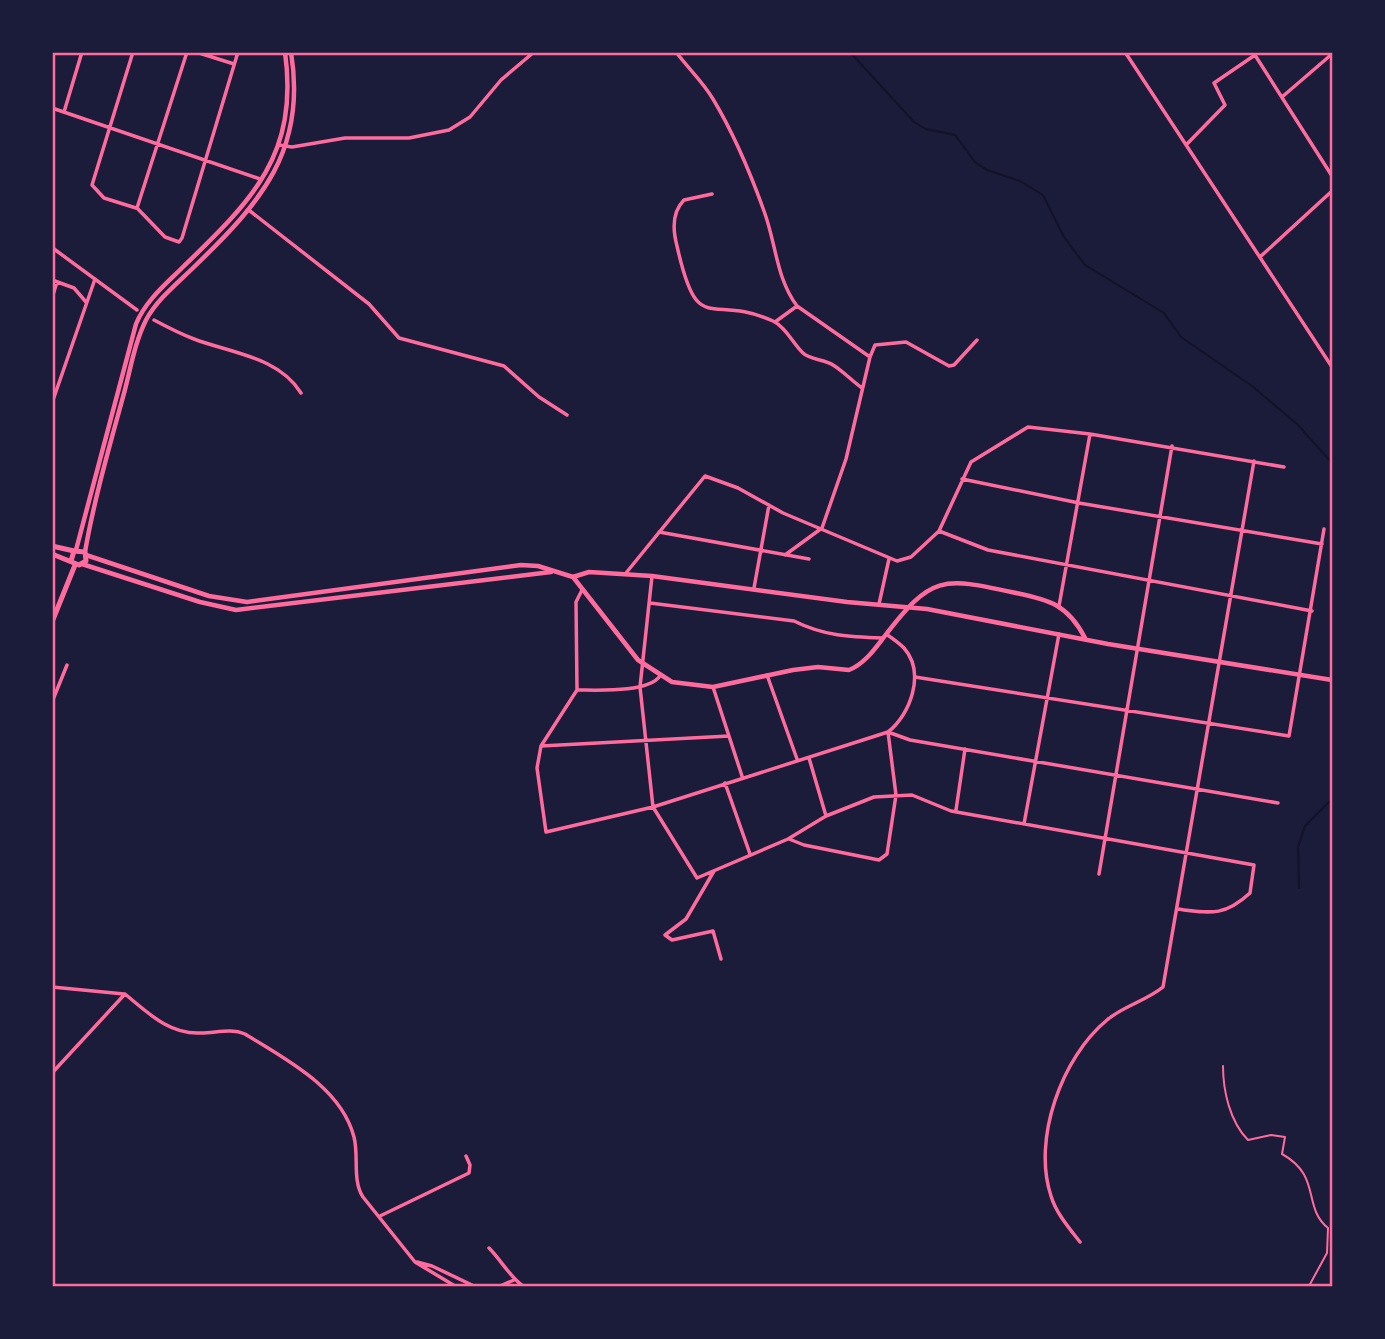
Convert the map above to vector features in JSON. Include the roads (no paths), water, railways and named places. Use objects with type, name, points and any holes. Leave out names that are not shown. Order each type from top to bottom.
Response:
[{"type":"main road","points":[[52,546],[85,554],[76,563],[52,622]]},
{"type":"main road","points":[[75,550],[76,563]]},
{"type":"main road","points":[[52,554],[76,563]]},
{"type":"street","points":[[64,112],[82,52]]},
{"type":"street","points":[[133,52],[93,181],[93,190],[104,198],[137,208],[164,237],[179,242],[207,160],[237,52]]},
{"type":"street","points":[[137,208],[187,52]]},
{"type":"street","points":[[196,52],[234,64]]},
{"type":"street","points":[[75,550],[139,316],[155,296],[245,205],[262,180],[279,145],[287,97],[285,52]]},
{"type":"street","points":[[291,52],[294,97],[286,146],[269,182],[250,211],[161,300],[145,323],[115,427],[85,554],[209,596],[247,602],[521,565],[538,566],[573,577],[589,572],[652,576],[906,607],[1218,663],[1332,680]]},
{"type":"street","points":[[279,145],[345,138],[409,138],[449,130],[470,117],[501,80],[534,52]]},
{"type":"street","points":[[676,52],[713,99],[743,157],[766,216],[779,272],[797,306],[870,357]]},
{"type":"street","points":[[1125,52],[1332,367]]},
{"type":"street","points":[[1186,145],[1226,105],[1214,83],[1254,54],[1332,176]]},
{"type":"street","points":[[1282,97],[1332,54]]},
{"type":"street","points":[[52,108],[269,182]]},
{"type":"street","points":[[1260,257],[1332,191]]},
{"type":"street","points":[[712,194],[684,201],[675,216],[675,240],[688,291],[705,308],[749,314],[775,322],[803,353],[831,363],[862,388]]},
{"type":"street","points":[[250,211],[369,304],[399,338],[504,366],[539,397],[567,415]]},
{"type":"street","points":[[54,248],[137,310]]},
{"type":"street","points":[[52,403],[95,279]]},
{"type":"street","points":[[52,298],[55,281],[78,290],[86,302]]},
{"type":"street","points":[[775,322],[797,306]]},
{"type":"street","points":[[154,320],[195,340],[249,354],[294,382],[301,393]]},
{"type":"street","points":[[785,555],[822,528],[846,459],[875,345],[906,342],[948,366],[957,363],[977,340]]},
{"type":"street","points":[[625,575],[705,476],[738,488],[769,505],[897,561],[911,557],[939,531],[971,462],[1028,427],[1172,446],[1283,467]]},
{"type":"street","points":[[1059,607],[1069,566],[1090,434]]},
{"type":"street","points":[[1099,874],[1172,446]]},
{"type":"street","points":[[1080,1242],[1056,1208],[1047,1179],[1049,1131],[1061,1086],[1075,1053],[1110,1017],[1160,989],[1169,964],[1229,594],[1254,461]]},
{"type":"street","points":[[962,479],[1079,503],[1322,544]]},
{"type":"street","points":[[754,587],[769,505]]},
{"type":"street","points":[[915,677],[1289,736],[1324,529]]},
{"type":"street","points":[[939,531],[973,546],[1312,611]]},
{"type":"street","points":[[659,532],[809,559]]},
{"type":"street","points":[[879,604],[889,559]]},
{"type":"street","points":[[76,563],[209,605],[236,610],[552,572]]},
{"type":"street","points":[[652,576],[640,687],[653,807],[697,878],[788,839],[826,816],[874,797],[918,796],[939,807],[1254,865],[1250,893],[1229,908],[1217,914],[1178,909]]},
{"type":"street","points":[[573,577],[642,663],[660,676],[682,684],[713,687],[818,667],[849,670],[863,661],[906,607],[927,589],[944,582],[1051,601],[1074,620],[1085,639]]},
{"type":"street","points":[[582,590],[576,602],[577,690],[541,746],[537,768],[545,832],[653,807],[742,776],[888,733],[906,714],[915,677],[910,657],[885,636],[848,638],[812,631],[794,621],[650,603]]},
{"type":"street","points":[[1024,824],[1059,634]]},
{"type":"street","points":[[52,702],[66,665]]},
{"type":"street","points":[[767,675],[797,760]]},
{"type":"street","points":[[577,690],[640,687],[653,684],[660,676]]},
{"type":"street","points":[[713,687],[742,776]]},
{"type":"street","points":[[888,733],[910,740],[1278,803]]},
{"type":"street","points":[[788,839],[804,845],[883,859],[887,854],[896,795],[888,733]]},
{"type":"street","points":[[541,746],[729,736]]},
{"type":"street","points":[[956,810],[965,749]]},
{"type":"street","points":[[809,757],[826,816]]},
{"type":"street","points":[[725,783],[750,854]]},
{"type":"street","points":[[714,870],[686,919],[665,934],[672,940],[713,931],[722,958]]},
{"type":"street","points":[[52,987],[125,994],[161,1023],[177,1031],[198,1034],[236,1030],[319,1083],[349,1125],[354,1137],[359,1191],[415,1262],[455,1286]]},
{"type":"street","points":[[52,1073],[125,994]]},
{"type":"street","points":[[380,1216],[469,1173],[470,1165],[466,1156]]},
{"type":"street","points":[[489,1248],[506,1265],[514,1280],[523,1286]]},
{"type":"street","points":[[415,1262],[432,1266],[474,1286]]},
{"type":"street","points":[[500,1286],[514,1280]]},
{"type":"waterway","points":[[850,52],[914,122],[926,129],[955,135],[975,162],[987,170],[1020,181],[1043,195],[1064,237],[1085,265],[1164,313],[1181,337],[1252,386],[1298,425],[1332,463]]},
{"type":"waterway","points":[[1299,888],[1298,847],[1305,826],[1332,799]]}]
